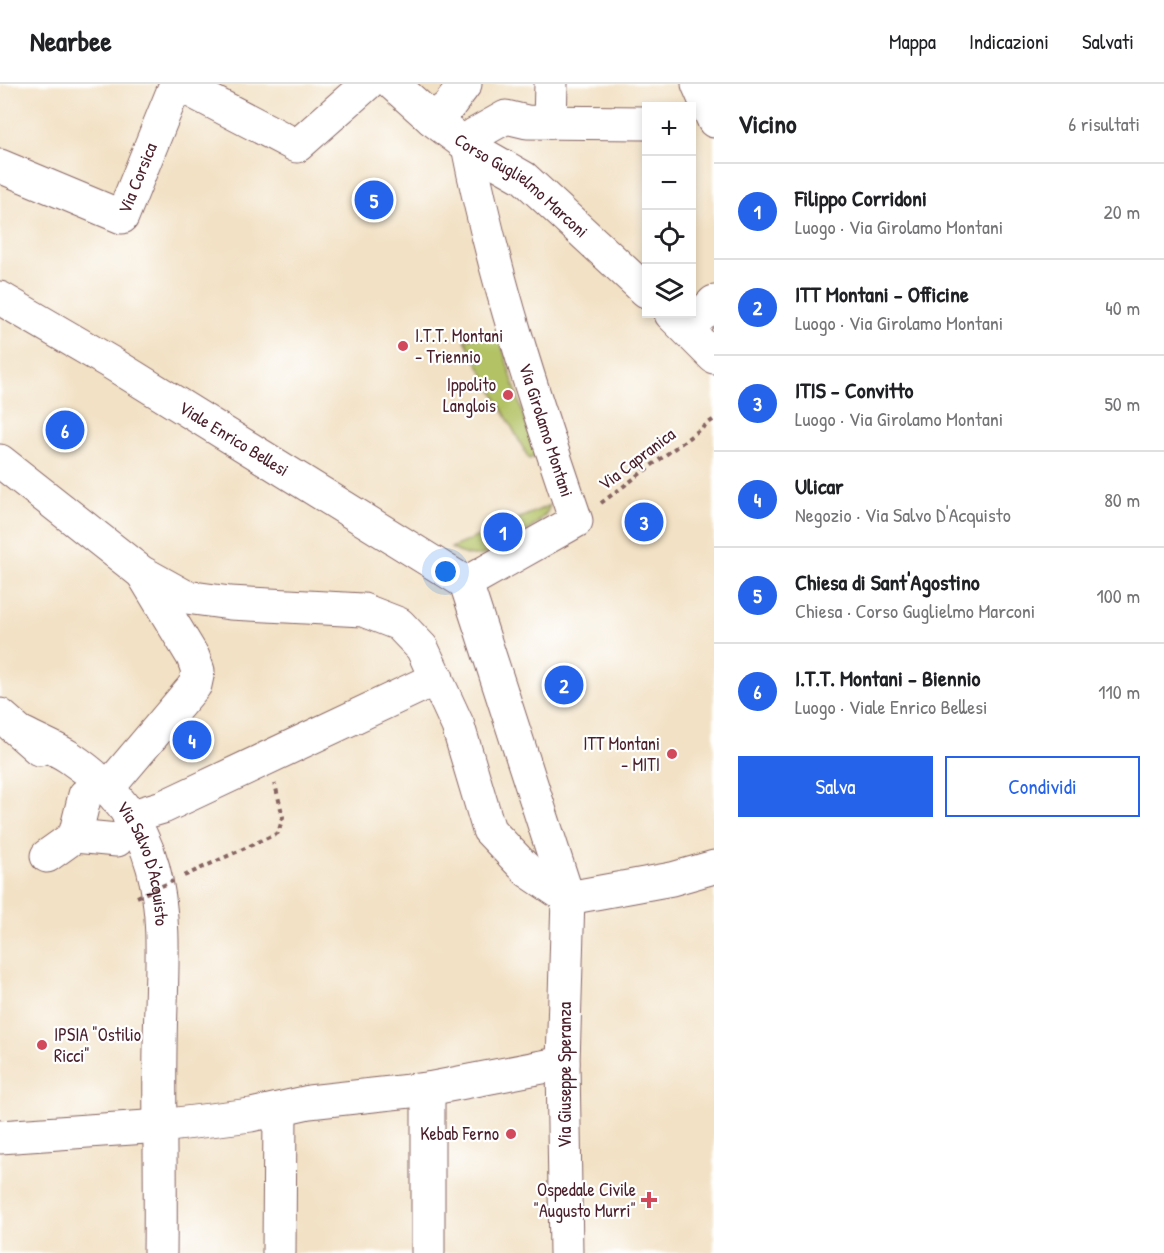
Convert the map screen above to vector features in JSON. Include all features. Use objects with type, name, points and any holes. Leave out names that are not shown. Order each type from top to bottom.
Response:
[{"type":"street","points":[[177,84],[297,146],[367,84]]},
{"type":"street","name":"Via Corsica","points":[[0,166],[122,217],[177,84]]},
{"type":"street","name":"Corso Guglielmo Marconi","points":[[393,84],[432,119],[468,146],[525,178],[642,287]]},
{"type":"street","points":[[432,119],[448,107],[465,84]]},
{"type":"street","points":[[550,122],[551,84]]},
{"type":"street","points":[[696,124],[714,123],[698,84]]},
{"type":"street","points":[[468,146],[474,135],[506,117],[527,122],[642,123]]},
{"type":"street","name":"Via Girolamo Montani","points":[[466,583],[576,521],[531,391],[481,212],[468,146]]},
{"type":"street","name":"Viale Enrico Bellesi","points":[[0,298],[113,364],[466,583]]},
{"type":"street","points":[[714,302],[680,321],[714,357]]},
{"type":"street","points":[[0,461],[141,572],[186,597],[230,603],[363,609],[399,624],[422,648],[458,726],[489,830],[528,871],[568,898],[672,879],[714,867]]},
{"type":"street","points":[[75,836],[96,792],[195,685],[198,671],[193,657],[141,572]]},
{"type":"street","name":"Via Giuseppe Speranza","points":[[466,583],[568,898],[563,1063],[568,1249]]},
{"type":"street","points":[[47,856],[75,836],[123,829],[163,807],[437,678]]},
{"type":"street","name":"Via Salvo D'Acquisto","points":[[12,725],[96,792],[123,829],[151,910],[160,1047],[162,1126],[160,1253]]},
{"type":"street","points":[[0,1137],[162,1126],[280,1110],[309,1101],[428,1089],[563,1063]]},
{"type":"street","points":[[428,1089],[428,1253]]},
{"type":"street","points":[[279,1253],[280,1110]]},
{"type":"path","name":"Via Capranica","points":[[576,521],[714,419]]},
{"type":"path","points":[[137,897],[278,833],[283,817],[269,757]]},
{"type":"path","points":[[130,894],[133,904]]},
{"type":"green space","points":[[486,333],[492,334],[501,343],[536,456],[529,459],[465,340]]},
{"type":"green space","points":[[550,505],[546,513],[529,530],[494,551],[471,556],[451,548]]},
{"type":"place","name":"Chiesa di Sant'Agostino","points":[[374,200]]},
{"type":"place","name":"I.T.T. Montani - Triennio","points":[[403,346]]},
{"type":"place","name":"Ippolito Langlois","points":[[508,395]]},
{"type":"place","name":"I.T.T. Montani - Biennio","points":[[65,430]]},
{"type":"place","name":"ITIS - Convitto","points":[[644,522]]},
{"type":"place","name":"Filippo Corridoni","points":[[503,532]]},
{"type":"place","name":"ITT Montani - Officine","points":[[564,685]]},
{"type":"place","name":"Ulicar","points":[[192,740]]},
{"type":"place","name":"ITT Montani - MITI","points":[[672,754]]},
{"type":"place","name":"IPSIA \"Ostilio Ricci\"","points":[[42,1045]]},
{"type":"place","name":"Kebab Ferno","points":[[511,1134]]},
{"type":"place","name":"Ospedale Civile \"Augusto Murri\"","points":[[649,1200]]}]
